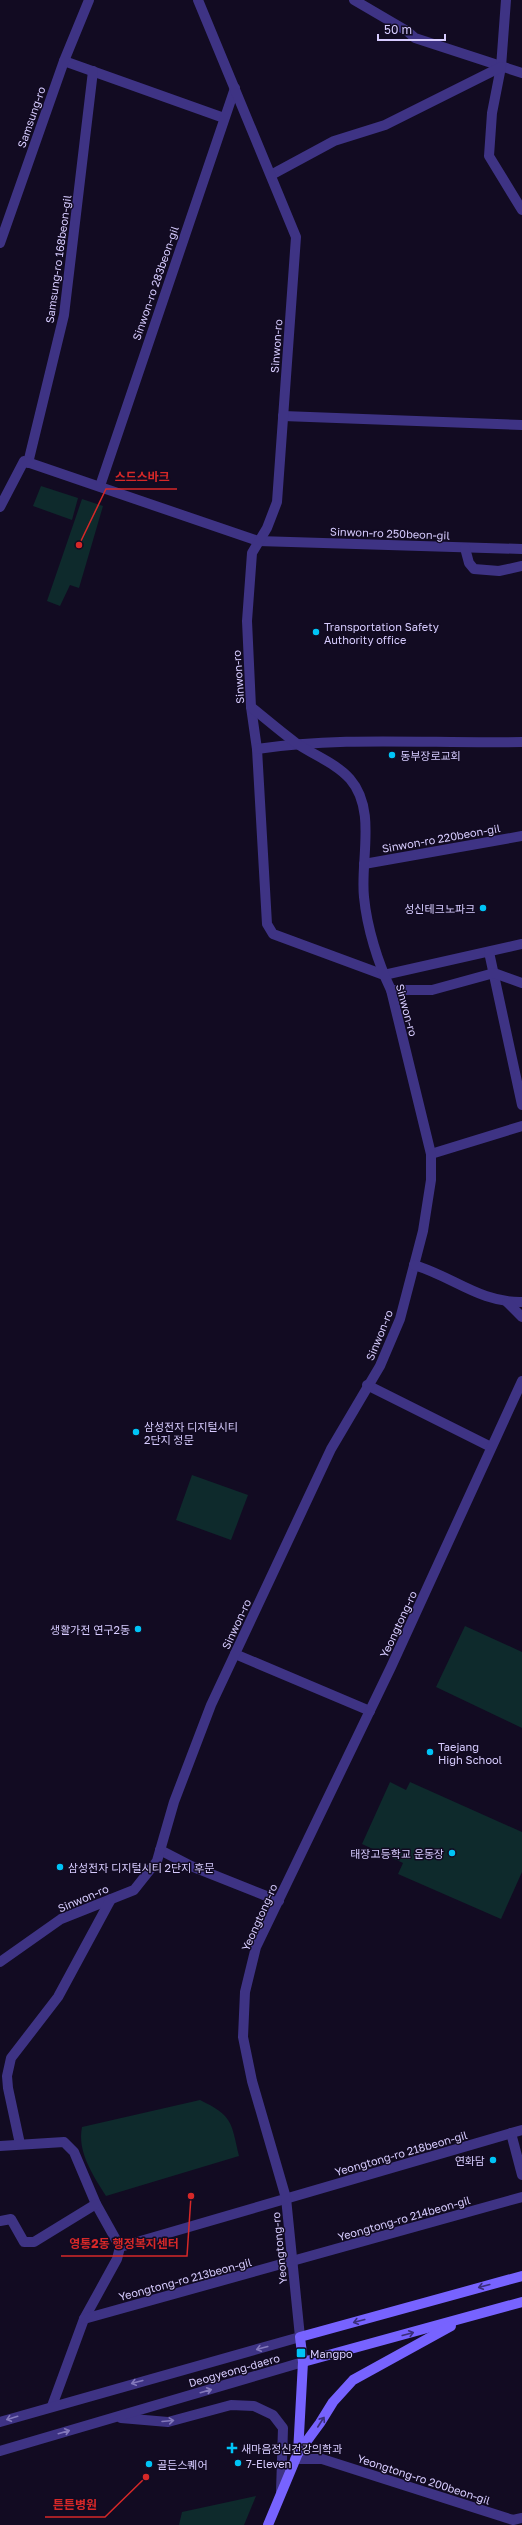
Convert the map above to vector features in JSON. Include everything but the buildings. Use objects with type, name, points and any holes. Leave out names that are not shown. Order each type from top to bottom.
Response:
[{"type":"main road","name":"Deogyeong-daero","points":[[300,2338],[522,2276]]},
{"type":"main road","name":"Deogyeong-daero","points":[[303,2362],[522,2302]]},
{"type":"main road","points":[[296,2456],[333,2402],[353,2380],[464,2319]]},
{"type":"main road","name":"Yeongtong-ro","points":[[268,2525],[296,2456],[303,2362],[300,2338]]},
{"type":"street","name":"Samsung-ro","points":[[0,243],[64,61],[89,0]]},
{"type":"street","name":"Sinwon-ro","points":[[0,1962],[61,1919],[134,1890],[156,1861],[174,1802],[211,1705],[331,1449],[380,1366],[400,1319],[418,1254],[431,1180],[430,1154],[391,990],[384,976],[365,910],[365,825],[363,806],[356,788],[343,772],[296,743],[251,707],[248,605],[252,553],[267,528],[277,502],[296,237],[198,0]]},
{"type":"street","points":[[354,0],[407,31],[415,38],[522,73]]},
{"type":"street","points":[[506,0],[501,67],[492,113],[489,156],[522,210]]},
{"type":"street","points":[[64,61],[224,118]]},
{"type":"street","points":[[271,176],[334,141],[385,125],[501,67]]},
{"type":"street","name":"Samsung-ro 168beon-gil","points":[[0,508],[24,461],[28,463],[64,315],[93,71]]},
{"type":"street","name":"Sinwon-ro 283beon-gil","points":[[100,486],[235,88]]},
{"type":"street","points":[[283,416],[522,426]]},
{"type":"street","name":"Sinwon-ro 250beon-gil","points":[[28,463],[100,486],[258,541],[522,549]]},
{"type":"street","points":[[465,548],[468,563],[474,569],[499,571],[522,566]]},
{"type":"street","points":[[251,707],[257,749],[267,924],[269,930],[273,934],[384,976],[522,944]]},
{"type":"street","points":[[257,749],[296,743],[399,740],[463,743],[522,742]]},
{"type":"street","name":"Sinwon-ro 220beon-gil","points":[[364,864],[522,836]]},
{"type":"street","points":[[489,952],[522,1105]]},
{"type":"street","points":[[391,990],[432,990],[494,973],[522,983]]},
{"type":"street","points":[[430,1154],[522,1126]]},
{"type":"street","points":[[414,1265],[432,1270],[477,1295],[506,1302],[522,1302]]},
{"type":"street","points":[[506,1302],[522,1317]]},
{"type":"street","name":"Yeongtong-ro","points":[[300,2338],[286,2198],[252,2081],[243,2037],[245,1992],[254,1954],[370,1711],[522,1381]]},
{"type":"street","points":[[367,1386],[491,1447]]},
{"type":"street","points":[[235,1654],[370,1711]]},
{"type":"street","points":[[160,1850],[191,1866],[279,1901]]},
{"type":"street","points":[[20,2144],[8,2088],[7,2076],[11,2058],[58,1997],[111,1899]]},
{"type":"street","name":"Yeongtong-ro 218beon-gil","points":[[120,2247],[522,2130]]},
{"type":"street","points":[[511,2133],[522,2175]]},
{"type":"street","points":[[0,2146],[64,2142],[74,2152],[96,2204],[120,2247],[117,2259],[84,2319],[52,2406]]},
{"type":"street","name":"Yeongtong-ro 214beon-gil","points":[[292,2261],[522,2197]]},
{"type":"street","points":[[0,2221],[11,2219],[24,2242],[34,2242],[96,2204]]},
{"type":"street","name":"Yeongtong-ro 213beon-gil","points":[[84,2319],[292,2261]]},
{"type":"street","name":"Deogyeong-daero","points":[[0,2422],[52,2406],[300,2338]]},
{"type":"street","name":"Deogyeong-daero","points":[[0,2451],[303,2362]]},
{"type":"street","points":[[115,2417],[168,2422],[231,2405],[254,2406],[273,2415],[283,2428],[281,2492]]},
{"type":"street","name":"Yeongtong-ro 200beon-gil","points":[[296,2456],[322,2459],[513,2520],[522,2518]]},
{"type":"green space","points":[[41,486],[78,498],[72,520],[33,506]]},
{"type":"green space","points":[[82,499],[103,506],[79,588],[70,585],[60,606],[47,601]]},
{"type":"green space","points":[[192,1475],[248,1495],[231,1540],[176,1520]]},
{"type":"green space","points":[[465,1626],[522,1652],[522,1728],[436,1687]]},
{"type":"green space","name":"태장고등학교 운동장","points":[[390,1782],[406,1790],[410,1782],[522,1832],[522,1872],[501,1919],[398,1874],[403,1863],[362,1844]]},
{"type":"green space","points":[[200,2100],[219,2111],[229,2121],[239,2156],[106,2196],[87,2163],[82,2145],[82,2127]]},
{"type":"green space","points":[[256,2496],[244,2525],[179,2525],[182,2512]]},
{"type":"place","name":"스드스바크","points":[[79,545]]},
{"type":"place","name":"Transportation Safety Authority office","points":[[316,632]]},
{"type":"place","name":"동부장로교회","points":[[392,755]]},
{"type":"place","name":"성신테크노파크","points":[[483,908]]},
{"type":"place","name":"삼성전자 디지털시티 2단지 정문","points":[[136,1432]]},
{"type":"place","name":"생활가전 연구2동","points":[[138,1629]]},
{"type":"place","name":"Taejang High School","points":[[430,1752]]},
{"type":"place","name":"태장고등학교 운동장","points":[[452,1853]]},
{"type":"place","name":"삼성전자 디지털시티 2단지 후문","points":[[60,1867]]},
{"type":"place","name":"연화담","points":[[493,2160]]},
{"type":"place","name":"영통2동 행정복지센터","points":[[191,2196]]},
{"type":"place","name":"Mangpo","points":[[301,2353]]},
{"type":"place","name":"새마음정신건강의학과","points":[[232,2448]]},
{"type":"place","name":"7-Eleven","points":[[238,2463]]},
{"type":"place","name":"골든스퀘어","points":[[149,2464]]},
{"type":"place","name":"튼튼병원","points":[[146,2477]]}]
